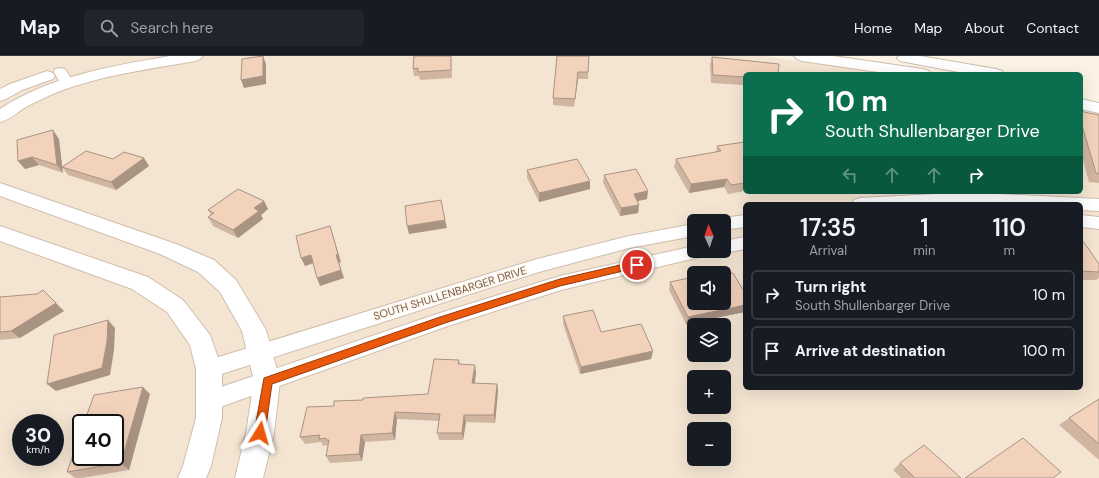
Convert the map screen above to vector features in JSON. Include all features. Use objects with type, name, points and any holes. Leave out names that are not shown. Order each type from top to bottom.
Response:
[{"type":"street","points":[[0,118],[14,106],[86,64],[129,56]]},
{"type":"street","points":[[0,96],[16,87],[195,56]]},
{"type":"street","points":[[802,56],[910,72]]},
{"type":"street","points":[[895,56],[985,72]]},
{"type":"street","points":[[1083,89],[1099,93]]},
{"type":"street","points":[[1083,104],[1099,108]]},
{"type":"street","points":[[0,189],[168,249],[206,266],[228,286],[254,330],[267,381],[260,433],[249,478]]},
{"type":"street","points":[[890,202],[936,199],[999,199],[1046,202]]},
{"type":"street","points":[[1083,204],[1099,205]]},
{"type":"street","points":[[731,223],[743,220]]},
{"type":"street","points":[[1083,221],[1099,223]]},
{"type":"street","name":"SOUTH SHULLENBARGER DRIVE","points":[[209,369],[537,266],[629,242],[687,231]]},
{"type":"street","points":[[0,233],[140,283],[175,306],[201,342],[209,369],[209,418],[197,466],[192,478]]},
{"type":"street","points":[[731,245],[743,243]]},
{"type":"street","name":"SOUTH SHULLENBARGER DRIVE","points":[[209,401],[443,320],[560,283],[687,254]]},
{"type":"shaded area","points":[[0,56],[764,56],[872,72],[743,72],[743,194],[1083,194],[1083,111],[1099,114],[1099,478],[0,478]]},
{"type":"building","points":[[263,56],[263,76],[241,80],[242,59]]},
{"type":"building","points":[[414,56],[451,56],[451,70],[418,72],[418,68],[413,69]]},
{"type":"building","points":[[557,56],[589,56],[588,72],[578,72],[575,99],[553,98]]},
{"type":"building","points":[[712,57],[779,64],[778,72],[743,72],[743,77],[713,75]]},
{"type":"building","points":[[1083,111],[1099,115],[1099,174],[1096,173],[1083,129]]},
{"type":"building","points":[[53,130],[57,165],[32,157],[18,161],[17,140]]},
{"type":"building","points":[[743,142],[743,183],[731,185],[727,179],[691,184],[676,159],[721,151],[717,146]]},
{"type":"building","points":[[86,151],[113,159],[124,152],[144,158],[111,182],[62,167]]},
{"type":"building","points":[[577,159],[590,181],[539,193],[527,170]]},
{"type":"building","points":[[636,169],[648,191],[634,194],[639,205],[621,208],[604,175]]},
{"type":"building","points":[[238,189],[264,201],[254,208],[259,211],[233,230],[208,217],[214,213],[208,210]]},
{"type":"building","points":[[441,200],[445,220],[407,226],[405,206]]},
{"type":"building","points":[[330,226],[338,254],[336,255],[341,270],[317,278],[311,255],[301,258],[296,236]]},
{"type":"building","points":[[1083,241],[1099,264],[1099,272],[1083,271]]},
{"type":"building","points":[[731,273],[733,273],[743,290],[743,305],[731,308]]},
{"type":"building","points":[[687,278],[687,310],[721,310],[688,317],[670,282]]},
{"type":"building","points":[[43,290],[56,303],[11,331],[0,332],[0,297],[37,294]]},
{"type":"building","points":[[593,310],[601,332],[641,324],[653,351],[581,367],[563,316]]},
{"type":"building","points":[[108,320],[107,342],[102,368],[47,384],[54,335]]},
{"type":"building","points":[[434,359],[459,360],[458,364],[475,365],[472,383],[497,384],[494,415],[464,415],[462,433],[437,433],[440,414],[395,412],[392,433],[361,435],[359,454],[326,456],[329,440],[326,440],[326,438],[319,439],[320,435],[300,437],[307,407],[334,406],[334,401],[428,394]]},
{"type":"building","points":[[143,387],[124,453],[124,414],[87,414],[94,395]]},
{"type":"building","points":[[1099,399],[1099,444],[1069,418]]},
{"type":"building","points":[[1023,438],[1061,472],[1053,478],[965,478]]},
{"type":"building","points":[[924,445],[961,478],[915,478],[900,463]]},
{"type":"building","points":[[72,458],[72,466],[103,466],[67,472]]},
{"type":"route","points":[[260,433],[267,381],[443,320],[560,283],[637,265]]}]
